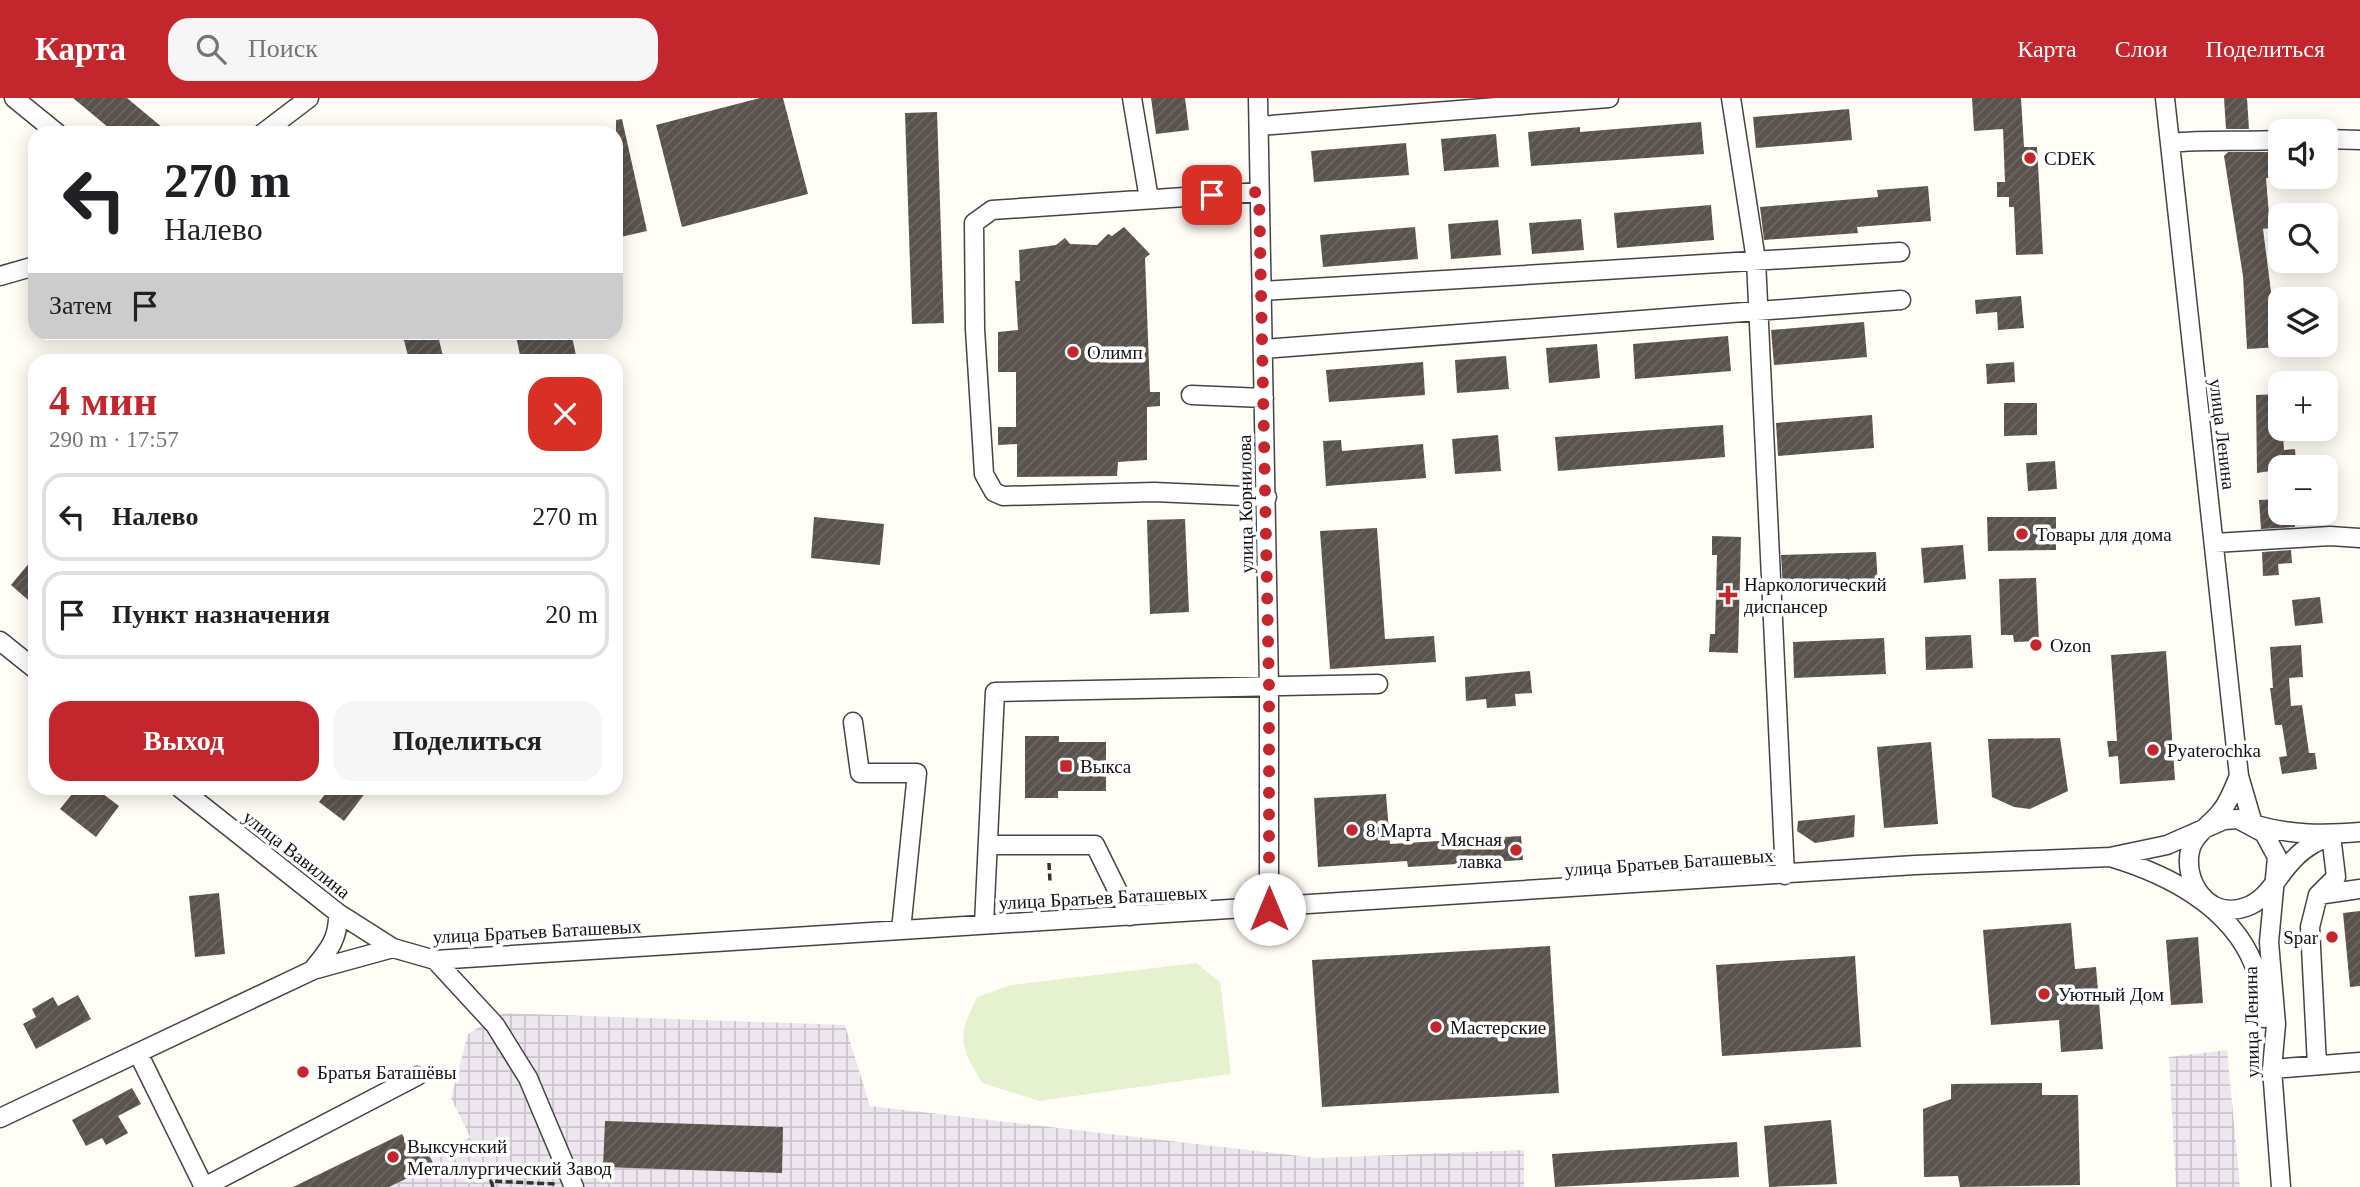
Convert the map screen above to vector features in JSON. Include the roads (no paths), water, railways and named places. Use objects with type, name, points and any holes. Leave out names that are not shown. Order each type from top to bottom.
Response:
[{"type":"street","points":[[14,98],[48,126]]},
{"type":"street","points":[[271,126],[309,98]]},
{"type":"street","points":[[1132,98],[1149,199]]},
{"type":"street","name":"улица Корнилова","points":[[1258,98],[1269,687],[1269,909]]},
{"type":"street","points":[[1259,126],[1609,98]]},
{"type":"street","points":[[1731,98],[1756,260],[1785,875]]},
{"type":"street","name":"улица Ленина","points":[[2165,98],[2239,776],[2253,824],[2273,844],[2277,871],[2273,884],[2269,942],[2276,1024],[2272,1064],[2281,1187]]},
{"type":"street","points":[[2170,143],[2210,139],[2231,142],[2268,141]]},
{"type":"street","points":[[2338,139],[2360,140]]},
{"type":"street","points":[[1259,192],[992,210],[974,223],[975,329],[984,474],[994,492],[1003,496],[1154,492],[1266,497]]},
{"type":"street","points":[[1263,291],[1900,252]]},
{"type":"street","points":[[0,276],[28,268]]},
{"type":"street","points":[[1264,349],[1900,300]]},
{"type":"street","points":[[1191,395],[1264,398]]},
{"type":"street","points":[[2215,543],[2330,536],[2360,538]]},
{"type":"street","points":[[0,641],[28,663]]},
{"type":"street","points":[[984,924],[995,692],[1378,684]]},
{"type":"street","points":[[853,722],[860,773],[917,773],[901,930]]},
{"type":"street","points":[[2206,827],[2221,811],[2239,776]]},
{"type":"street","name":"улица Вавилина","points":[[189,795],[338,913],[393,948]]},
{"type":"street","points":[[2206,827],[2238,819],[2283,833],[2331,835],[2360,832]]},
{"type":"street","name":"улица Братьев Баташевых","points":[[393,948],[435,960],[984,924],[2110,857],[2167,845],[2206,827]]},
{"type":"street","name":"улица Братьев Баташевых","points":[[2206,827],[2192,843],[2187,863],[2191,883],[2232,928],[2255,967],[2272,1064]]},
{"type":"street","points":[[2273,884],[2295,857],[2331,835]]},
{"type":"street","points":[[2317,1065],[2310,927],[2318,895],[2336,877],[2331,835]]},
{"type":"street","points":[[988,845],[1096,845],[1130,916]]},
{"type":"street","name":"улица Братьев Баташевых","points":[[2110,857],[2138,865],[2228,910],[2242,909],[2266,895],[2273,884]]},
{"type":"street","points":[[2318,895],[2360,890]]},
{"type":"street","points":[[313,970],[331,949],[339,931],[338,913]]},
{"type":"street","points":[[0,1118],[313,970],[393,948]]},
{"type":"street","points":[[435,960],[495,1025],[528,1078],[574,1186]]},
{"type":"street","points":[[138,1053],[204,1187],[417,1076]]},
{"type":"street","points":[[2272,1064],[2360,1062]]},
{"type":"place","name":"CDEK","points":[[2030,158]]},
{"type":"place","name":"Олимп","points":[[1073,352]]},
{"type":"place","name":"Товары для дома","points":[[2022,534]]},
{"type":"place","name":"Наркологический диспансер","points":[[1728,595]]},
{"type":"place","name":"Ozon","points":[[2036,645]]},
{"type":"place","name":"Pyaterochka","points":[[2153,750]]},
{"type":"place","name":"Выкса","points":[[1066,766]]},
{"type":"place","name":"8 Марта","points":[[1352,830]]},
{"type":"place","name":"Мясная лавка","points":[[1516,850]]},
{"type":"place","name":"Spar","points":[[2332,937]]},
{"type":"place","name":"Уютный Дом","points":[[2044,994]]},
{"type":"place","name":"Мастерские","points":[[1436,1027]]},
{"type":"place","name":"Братья Баташёвы","points":[[303,1072]]},
{"type":"place","name":"Выксунский Металлургический Завод","points":[[393,1157]]}]
